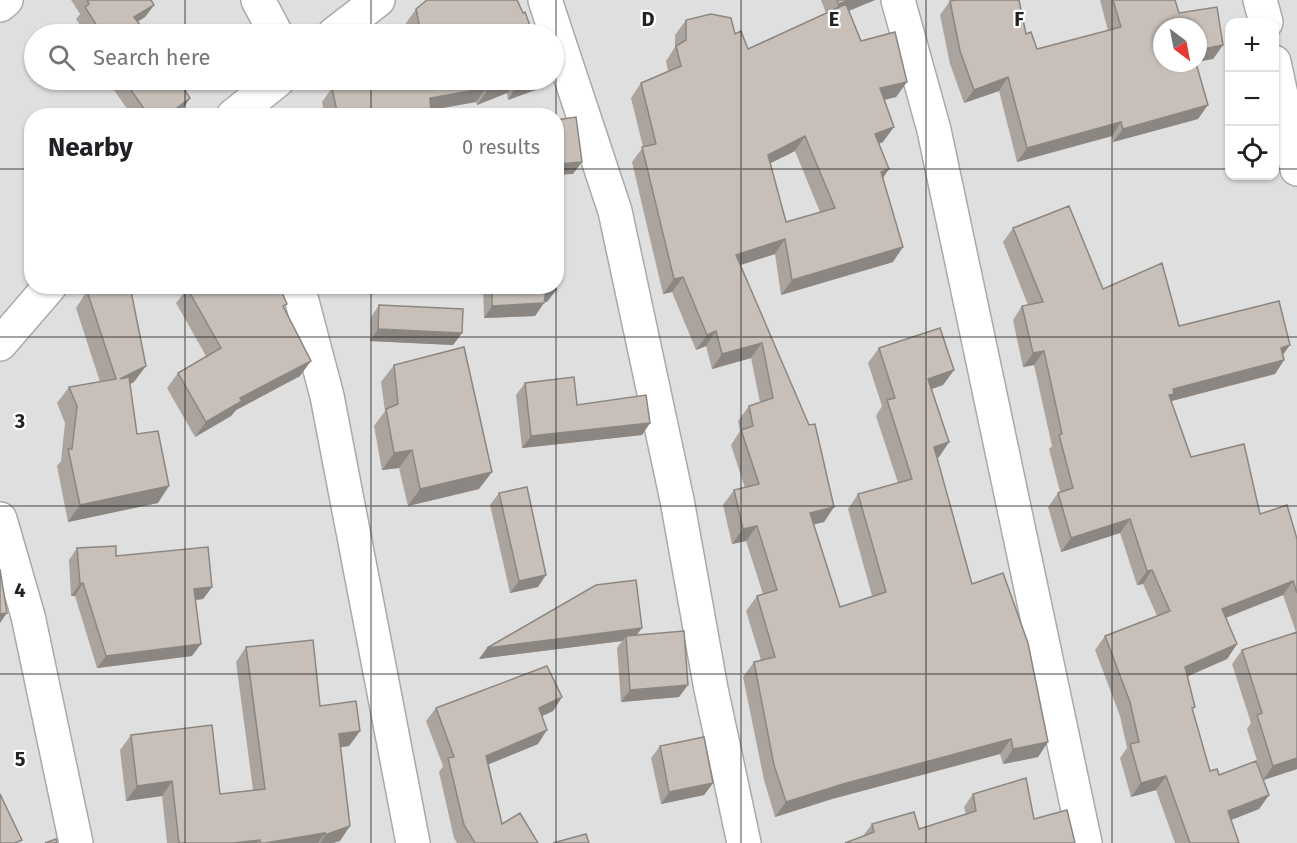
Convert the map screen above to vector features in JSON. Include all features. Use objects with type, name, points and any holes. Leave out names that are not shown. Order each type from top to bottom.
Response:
[{"type":"street","points":[[0,5],[6,0]]},
{"type":"street","points":[[258,0],[271,24]]},
{"type":"street","points":[[347,24],[378,0]]},
{"type":"street","points":[[545,0],[553,24]]},
{"type":"street","points":[[898,0],[934,130],[1085,843]]},
{"type":"street","points":[[1260,0],[1265,18]]},
{"type":"street","points":[[564,57],[615,211],[677,500],[711,689],[744,843]]},
{"type":"street","points":[[1277,72],[1297,169]]},
{"type":"street","points":[[242,108],[265,90]]},
{"type":"street","points":[[0,344],[43,294]]},
{"type":"street","points":[[300,294],[327,396],[413,843]]},
{"type":"street","points":[[0,519],[28,616],[76,843]]},
{"type":"shaded area","points":[[0,0],[1297,0],[1297,843],[0,843]]},
{"type":"building","points":[[87,0],[151,0],[154,5],[134,17],[139,24],[96,24],[85,7],[89,4]]},
{"type":"building","points":[[427,0],[517,0],[529,24],[419,24],[416,9]]},
{"type":"building","points":[[837,0],[849,0],[839,4]]},
{"type":"building","points":[[1019,0],[1026,34],[1031,32],[1037,49],[1121,27],[1113,0],[1175,0],[1179,13],[1217,7],[1223,45],[1207,48],[1207,18],[1153,18],[1153,72],[1199,72],[1208,105],[1123,129],[1121,122],[1027,148],[1008,77],[974,90],[960,51],[950,1]]},
{"type":"building","points":[[846,4],[861,41],[895,32],[907,82],[880,88],[894,127],[875,134],[889,169],[881,172],[903,247],[792,280],[785,239],[736,255],[809,425],[815,424],[834,507],[810,513],[840,607],[886,592],[858,494],[912,479],[887,400],[895,398],[879,348],[940,328],[954,370],[928,379],[949,442],[934,447],[972,584],[1003,573],[1028,643],[1048,742],[1013,749],[1011,739],[843,784],[786,802],[774,765],[754,662],[775,657],[757,596],[777,590],[757,526],[743,529],[734,490],[759,484],[741,430],[753,426],[749,406],[773,398],[762,343],[722,354],[716,331],[707,335],[683,277],[674,279],[642,147],[656,144],[641,83],[681,66],[676,46],[686,40],[686,20],[711,14],[731,18],[735,34],[741,31],[748,49]],"holes":[[[805,136],[835,208],[786,222],[768,155]]]},
{"type":"building","points":[[131,90],[185,90],[190,98],[177,108],[143,108]]},
{"type":"building","points":[[332,90],[475,90],[430,98],[431,108],[336,108]]},
{"type":"building","points":[[576,117],[582,162],[564,163],[564,119]]},
{"type":"building","points":[[1069,206],[1103,289],[1162,263],[1179,326],[1279,301],[1290,345],[1281,348],[1284,360],[1173,389],[1174,394],[1169,395],[1191,457],[1244,444],[1260,514],[1287,505],[1297,539],[1297,593],[1293,581],[1222,609],[1237,644],[1185,667],[1195,707],[1192,708],[1210,771],[1217,769],[1219,775],[1256,761],[1269,795],[1228,811],[1239,843],[1190,843],[1166,776],[1141,783],[1130,744],[1139,742],[1130,702],[1105,636],[1170,611],[1152,570],[1147,571],[1130,519],[1071,538],[1058,493],[1073,488],[1059,435],[1062,434],[1044,351],[1033,353],[1022,306],[1043,302],[1013,228]]},
{"type":"building","points":[[88,294],[132,294],[146,366],[120,379],[129,377],[137,434],[158,431],[169,486],[80,505],[68,449],[72,449],[77,406],[69,387],[116,379]]},
{"type":"building","points":[[190,294],[283,294],[287,304],[283,306],[311,361],[240,398],[242,401],[206,422],[178,373],[221,348]]},
{"type":"building","points":[[492,294],[545,294],[544,303],[492,306]]},
{"type":"building","points":[[379,305],[463,309],[462,333],[378,329]]},
{"type":"building","points":[[464,347],[492,472],[420,489],[412,450],[394,453],[386,409],[398,404],[394,365]]},
{"type":"building","points":[[574,377],[577,405],[646,395],[650,423],[531,436],[525,383]]},
{"type":"building","points":[[527,487],[546,575],[519,581],[499,493]]},
{"type":"building","points":[[116,546],[116,556],[208,547],[212,587],[194,589],[201,644],[106,656],[83,583],[80,584],[77,548]]},
{"type":"building","points":[[0,569],[7,613],[0,614]]},
{"type":"building","points":[[636,580],[642,628],[487,648],[596,585]]},
{"type":"building","points":[[684,631],[688,685],[630,690],[626,636]]},
{"type":"building","points":[[1297,632],[1297,758],[1273,766],[1257,715],[1262,713],[1242,650]]},
{"type":"building","points":[[313,640],[320,706],[356,701],[360,731],[339,734],[350,826],[325,835],[325,833],[265,843],[260,843],[260,840],[232,843],[179,843],[172,781],[137,786],[131,735],[212,725],[220,794],[265,789],[246,647]]},
{"type":"building","points":[[547,666],[562,697],[539,708],[547,730],[486,756],[502,824],[520,813],[538,843],[475,843],[464,825],[448,758],[454,757],[436,708]]},
{"type":"building","points":[[704,737],[713,783],[669,792],[660,746]]},
{"type":"building","points":[[1026,778],[1034,819],[1067,810],[1075,843],[845,843],[874,832],[872,824],[914,812],[919,829],[976,811],[973,794]]},
{"type":"building","points":[[0,794],[22,840],[15,843],[0,843]]},
{"type":"building","points":[[586,834],[589,843],[553,843]]},
{"type":"building","points":[[56,839],[57,843],[45,843]]}]
